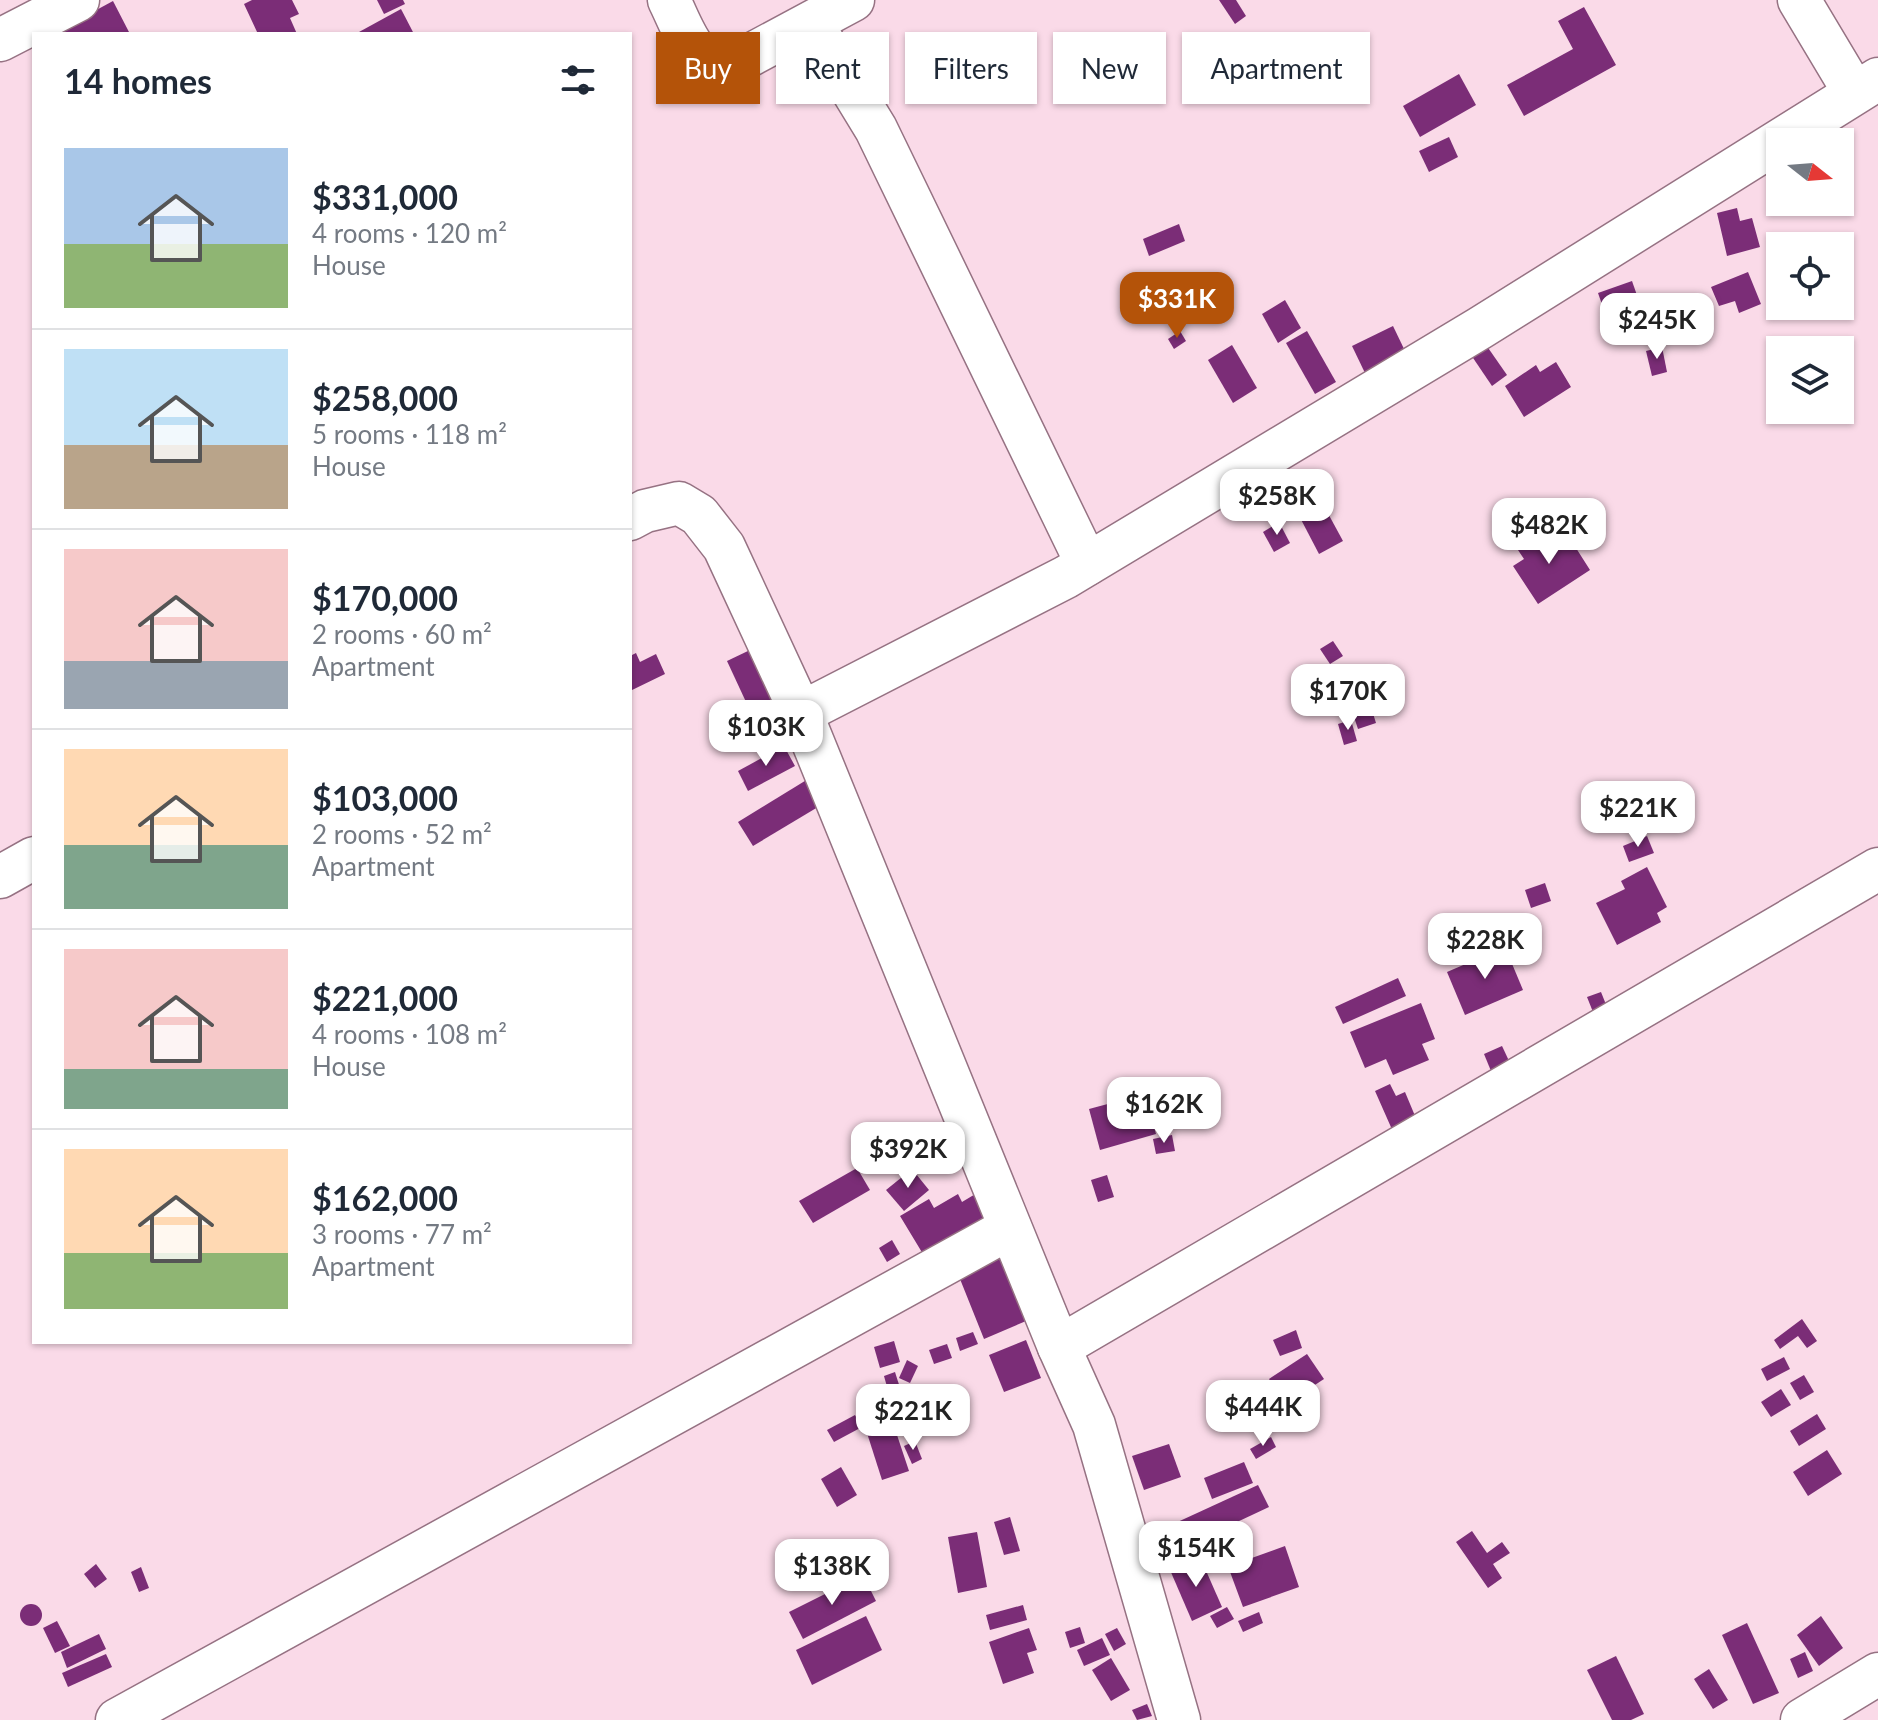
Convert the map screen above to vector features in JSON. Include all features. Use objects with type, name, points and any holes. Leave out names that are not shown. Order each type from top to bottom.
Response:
[{"type":"street","points":[[0,40],[78,0]]},
{"type":"street","points":[[669,0],[697,54],[709,65],[726,68],[853,0]]},
{"type":"street","points":[[801,713],[1087,564],[1480,328],[1866,86],[1799,0]]},
{"type":"street","points":[[812,24],[876,129],[1087,564]]},
{"type":"street","points":[[632,518],[645,511],[679,503],[699,515],[724,547],[801,713],[1010,1228],[1094,1425],[1179,1720]]},
{"type":"street","points":[[0,877],[32,859]]},
{"type":"street","points":[[1059,1347],[1878,869]]},
{"type":"street","points":[[117,1720],[1010,1228]]},
{"type":"street","points":[[1802,1720],[1878,1674]]},
{"type":"building","points":[[252,0],[292,0],[299,14],[290,18],[296,32],[257,32],[244,4]]},
{"type":"building","points":[[377,0],[403,0],[405,4],[384,14]]},
{"type":"building","points":[[1219,0],[1236,0],[1246,16],[1235,24]]},
{"type":"building","points":[[113,1],[129,32],[56,32]]},
{"type":"building","points":[[1584,7],[1616,65],[1524,116],[1507,85],[1573,49],[1558,21]]},
{"type":"building","points":[[401,9],[413,32],[359,32]]},
{"type":"building","points":[[1459,74],[1476,105],[1420,137],[1403,106]]},
{"type":"building","points":[[1449,137],[1458,157],[1429,172],[1419,151]]},
{"type":"building","points":[[1737,208],[1740,221],[1752,218],[1760,247],[1727,256],[1717,213]]},
{"type":"building","points":[[1179,224],[1185,241],[1149,256],[1143,239]]},
{"type":"building","points":[[1748,272],[1761,304],[1739,313],[1735,301],[1719,306],[1711,287]]},
{"type":"building","points":[[1632,281],[1646,321],[1612,333],[1598,293]]},
{"type":"building","points":[[1285,300],[1301,328],[1278,343],[1262,314]]},
{"type":"building","points":[[1393,326],[1406,353],[1365,373],[1352,346]]},
{"type":"building","points":[[1180,331],[1186,341],[1174,349],[1168,339]]},
{"type":"building","points":[[1307,331],[1336,382],[1315,394],[1286,343]]},
{"type":"building","points":[[1484,342],[1507,375],[1492,386],[1469,352]]},
{"type":"building","points":[[1232,345],[1257,388],[1233,403],[1208,360]]},
{"type":"building","points":[[1662,347],[1667,372],[1652,376],[1646,351]]},
{"type":"building","points":[[1556,362],[1571,387],[1524,417],[1505,386],[1536,365],[1540,372]]},
{"type":"building","points":[[1318,495],[1343,541],[1319,554],[1295,508]]},
{"type":"building","points":[[1279,522],[1290,543],[1274,552],[1263,532]]},
{"type":"building","points":[[1547,531],[1556,545],[1569,537],[1590,570],[1538,604],[1513,566],[1524,559],[1518,550]]},
{"type":"building","points":[[1333,641],[1343,656],[1330,664],[1320,649]]},
{"type":"building","points":[[750,650],[789,735],[766,745],[727,661]]},
{"type":"building","points":[[636,653],[640,662],[656,654],[665,674],[632,690],[632,655]]},
{"type":"building","points":[[1372,710],[1376,723],[1358,729],[1354,717]]},
{"type":"building","points":[[1351,720],[1357,741],[1344,745],[1338,724]]},
{"type":"building","points":[[784,746],[795,766],[748,791],[738,771]]},
{"type":"building","points":[[813,776],[828,801],[753,846],[738,822]]},
{"type":"building","points":[[1647,836],[1654,853],[1629,862],[1623,846]]},
{"type":"building","points":[[1647,867],[1667,907],[1657,913],[1661,922],[1617,945],[1596,903],[1625,889],[1621,881]]},
{"type":"building","points":[[1545,883],[1551,901],[1531,908],[1525,890]]},
{"type":"building","points":[[1486,914],[1494,932],[1436,959],[1428,940]]},
{"type":"building","points":[[1505,947],[1523,990],[1465,1015],[1447,972]]},
{"type":"building","points":[[1398,978],[1406,996],[1343,1024],[1335,1007]]},
{"type":"building","points":[[1601,992],[1607,1007],[1593,1012],[1587,997]]},
{"type":"building","points":[[1421,1003],[1435,1039],[1422,1044],[1429,1060],[1393,1075],[1386,1059],[1365,1068],[1350,1032]]},
{"type":"building","points":[[1502,1046],[1510,1063],[1491,1071],[1484,1054]]},
{"type":"building","points":[[1390,1084],[1396,1096],[1405,1092],[1418,1123],[1394,1134],[1375,1091]]},
{"type":"building","points":[[1172,1090],[1177,1105],[1162,1110],[1157,1095]]},
{"type":"building","points":[[1145,1094],[1156,1134],[1100,1150],[1089,1109]]},
{"type":"building","points":[[1172,1135],[1175,1151],[1156,1154],[1153,1139]]},
{"type":"building","points":[[857,1168],[870,1190],[813,1223],[799,1201]]},
{"type":"building","points":[[912,1169],[929,1190],[904,1211],[886,1190]]},
{"type":"building","points":[[1107,1175],[1114,1197],[1098,1202],[1091,1180]]},
{"type":"building","points":[[982,1190],[997,1216],[926,1259],[900,1216],[929,1199],[934,1208],[958,1194],[962,1202]]},
{"type":"building","points":[[892,1240],[900,1254],[887,1262],[879,1248]]},
{"type":"building","points":[[1000,1256],[1026,1321],[984,1339],[958,1274]]},
{"type":"building","points":[[1802,1319],[1817,1341],[1807,1348],[1798,1336],[1780,1349],[1774,1340]]},
{"type":"building","points":[[1296,1330],[1302,1348],[1280,1356],[1273,1340]]},
{"type":"building","points":[[973,1332],[978,1344],[960,1351],[956,1338]]},
{"type":"building","points":[[1026,1340],[1041,1378],[1004,1392],[989,1355]]},
{"type":"building","points":[[894,1341],[900,1362],[880,1368],[874,1347]]},
{"type":"building","points":[[947,1344],[952,1358],[934,1364],[929,1350]]},
{"type":"building","points":[[1307,1354],[1324,1379],[1286,1404],[1269,1379]]},
{"type":"building","points":[[1784,1357],[1790,1369],[1767,1381],[1761,1369]]},
{"type":"building","points":[[907,1360],[918,1366],[910,1383],[899,1378]]},
{"type":"building","points":[[895,1372],[901,1391],[889,1394],[884,1376]]},
{"type":"building","points":[[1804,1375],[1814,1392],[1800,1400],[1790,1383]]},
{"type":"building","points":[[1781,1389],[1791,1405],[1771,1417],[1761,1402]]},
{"type":"building","points":[[1268,1395],[1277,1409],[1254,1425],[1245,1411]]},
{"type":"building","points":[[885,1399],[909,1471],[882,1480],[859,1408]]},
{"type":"building","points":[[1817,1414],[1826,1429],[1799,1446],[1790,1431]]},
{"type":"building","points":[[855,1415],[862,1427],[834,1442],[827,1430]]},
{"type":"building","points":[[1271,1437],[1276,1447],[1256,1459],[1250,1449]]},
{"type":"building","points":[[915,1441],[922,1459],[912,1464],[904,1446]]},
{"type":"building","points":[[1169,1444],[1181,1477],[1144,1490],[1132,1456]]},
{"type":"building","points":[[1827,1450],[1842,1474],[1808,1496],[1793,1472]]},
{"type":"building","points":[[1244,1462],[1253,1483],[1212,1499],[1204,1478]]},
{"type":"building","points":[[841,1467],[857,1495],[837,1507],[821,1479]]},
{"type":"building","points":[[1258,1485],[1269,1507],[1169,1554],[1158,1531]]},
{"type":"building","points":[[1010,1517],[1020,1551],[1004,1555],[994,1522]]},
{"type":"building","points":[[1472,1531],[1487,1553],[1502,1542],[1510,1553],[1493,1564],[1502,1578],[1488,1588],[1456,1542]]},
{"type":"building","points":[[977,1532],[987,1587],[958,1593],[948,1537]]},
{"type":"building","points":[[1285,1546],[1299,1587],[1243,1607],[1226,1561],[1247,1554],[1249,1559]]},
{"type":"building","points":[[1200,1557],[1222,1607],[1192,1621],[1170,1570]]},
{"type":"building","points":[[96,1564],[107,1579],[95,1588],[84,1574]]},
{"type":"building","points":[[141,1567],[149,1588],[139,1592],[131,1572]]},
{"type":"building","points":[[863,1575],[876,1601],[803,1639],[789,1612]]},
{"type":"building","points":[[31,1604],[39,1607],[42,1615],[39,1623],[31,1626],[23,1623],[20,1615],[23,1607]]},
{"type":"building","points":[[1023,1605],[1027,1620],[990,1630],[986,1615]]},
{"type":"building","points":[[1227,1607],[1234,1619],[1217,1628],[1210,1616]]},
{"type":"building","points":[[1259,1612],[1263,1623],[1243,1632],[1238,1621]]},
{"type":"building","points":[[866,1616],[882,1650],[812,1685],[796,1650]]},
{"type":"building","points":[[1821,1616],[1843,1648],[1819,1666],[1797,1635]]},
{"type":"building","points":[[57,1621],[70,1646],[55,1653],[43,1628]]},
{"type":"building","points":[[1747,1623],[1779,1693],[1753,1704],[1722,1635]]},
{"type":"building","points":[[1080,1627],[1085,1643],[1070,1648],[1065,1632]]},
{"type":"building","points":[[1029,1628],[1037,1650],[1027,1653],[1034,1673],[1003,1684],[989,1642]]},
{"type":"building","points":[[1117,1628],[1126,1644],[1114,1651],[1105,1634]]},
{"type":"building","points":[[99,1634],[106,1649],[67,1668],[61,1652]]},
{"type":"building","points":[[1102,1638],[1110,1655],[1084,1666],[1077,1650]]},
{"type":"building","points":[[1805,1652],[1813,1671],[1798,1678],[1790,1659]]},
{"type":"building","points":[[106,1654],[112,1667],[68,1687],[62,1673]]},
{"type":"building","points":[[1616,1656],[1644,1714],[1631,1720],[1612,1720],[1587,1670]]},
{"type":"building","points":[[1111,1658],[1130,1690],[1111,1701],[1092,1670]]},
{"type":"building","points":[[1709,1669],[1728,1700],[1713,1709],[1694,1679]]},
{"type":"building","points":[[1147,1704],[1152,1716],[1137,1720],[1132,1710]]}]
